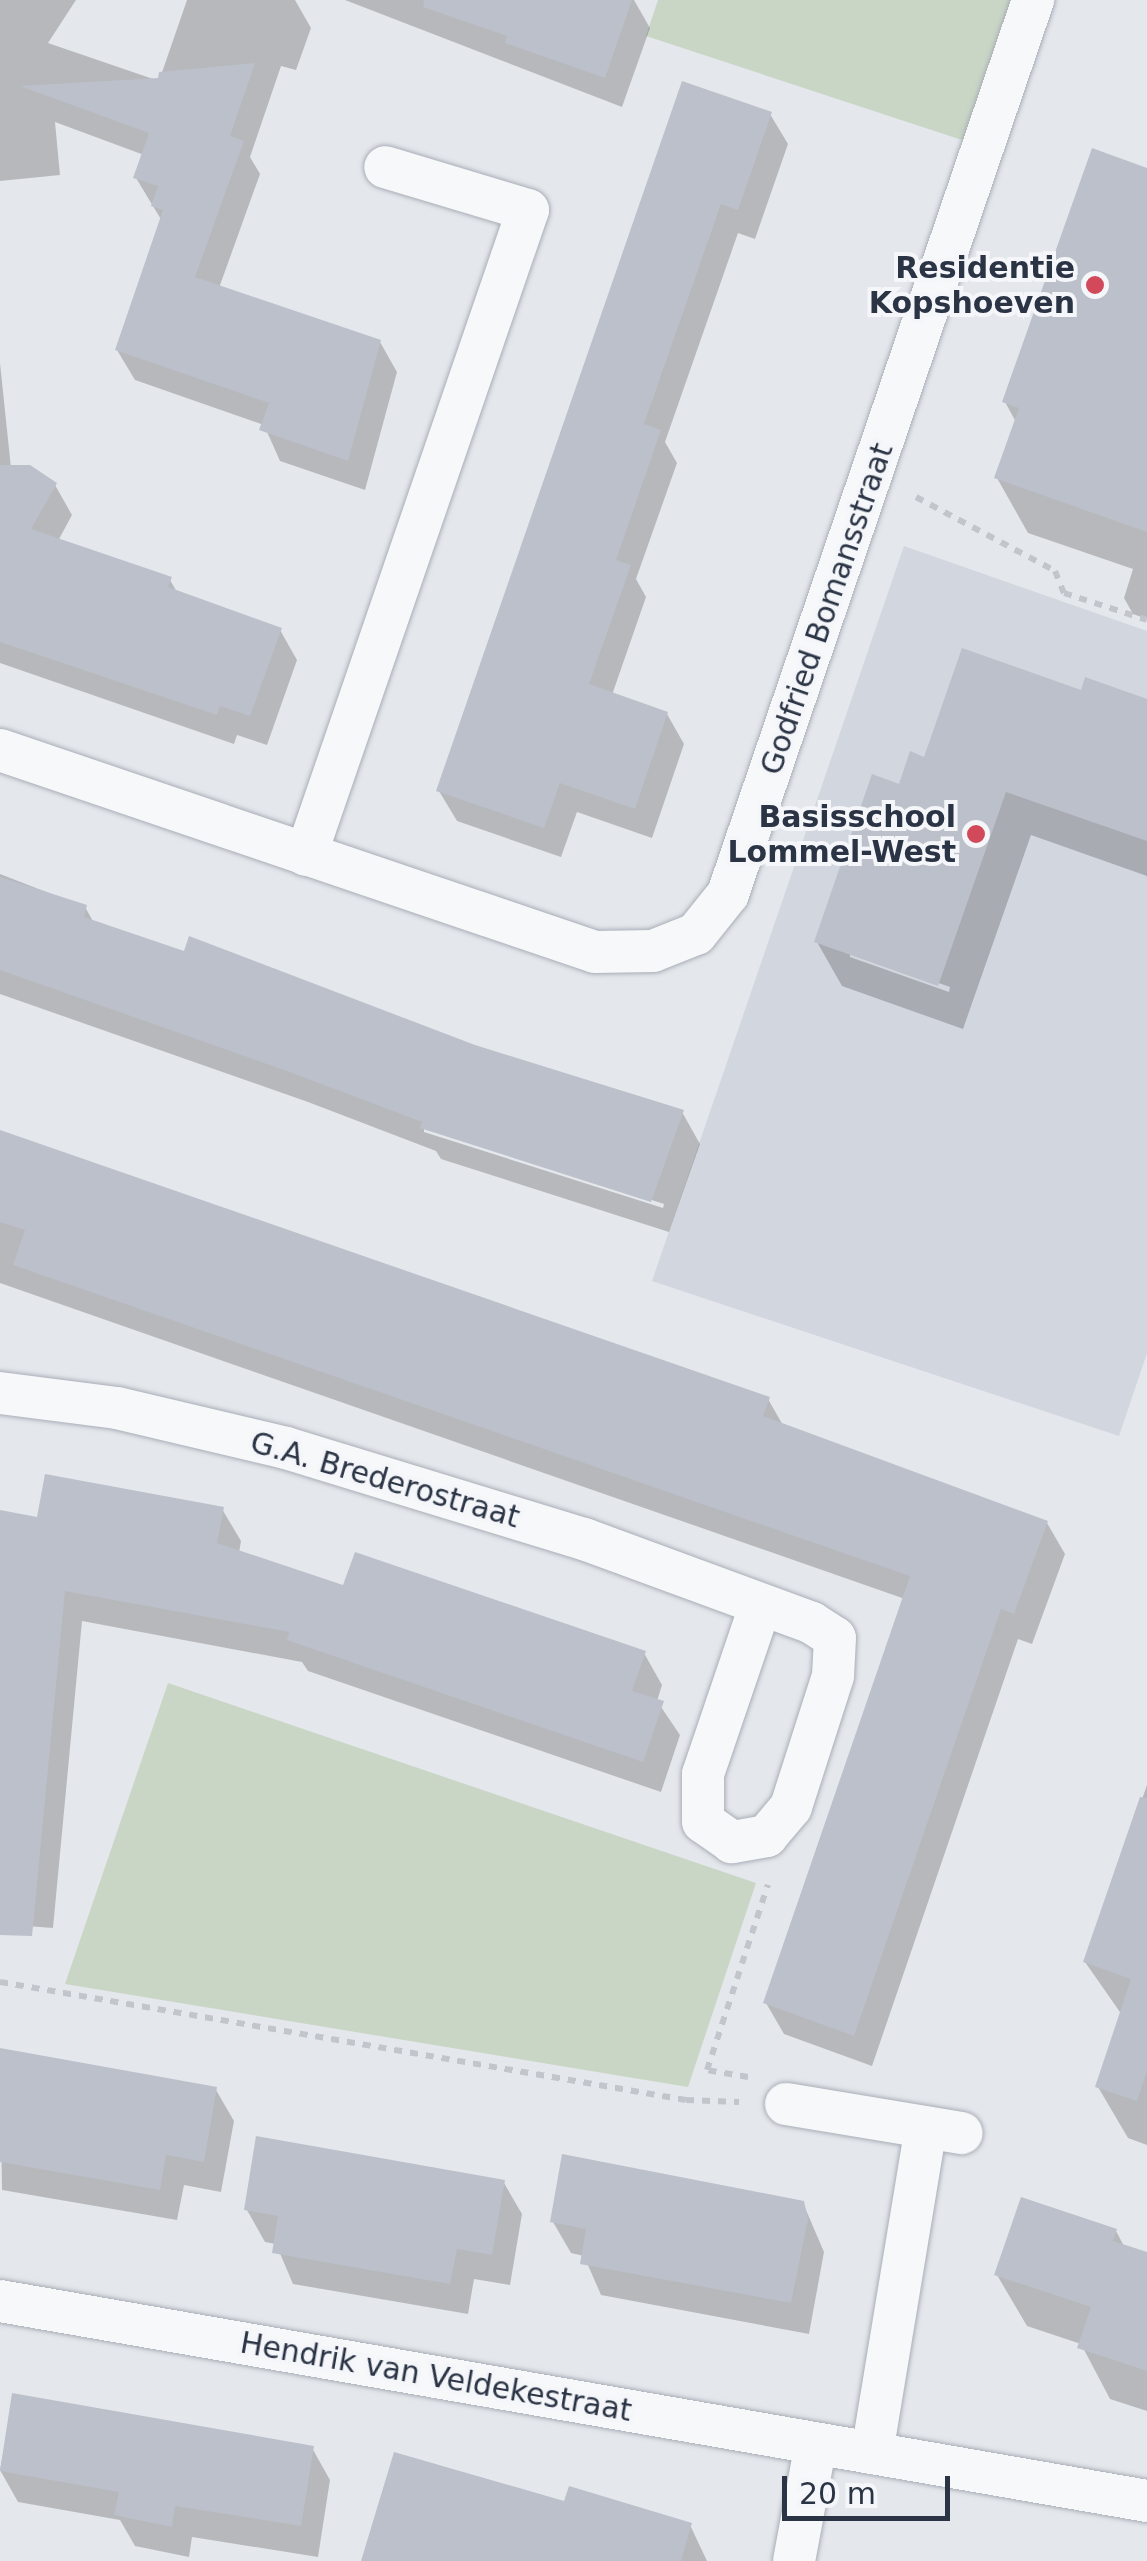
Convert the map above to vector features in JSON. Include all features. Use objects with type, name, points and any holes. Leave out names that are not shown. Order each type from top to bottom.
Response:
[{"type":"street","name":"Godfried Bomansstraat","points":[[0,750],[594,952],[653,951],[696,934],[728,894],[1033,0]]},
{"type":"street","points":[[306,855],[528,210],[385,167]]},
{"type":"street","name":"G.A. Brederostraat","points":[[0,1393],[118,1408],[286,1448],[584,1539],[834,1638],[833,1676],[791,1807],[767,1836]]},
{"type":"street","points":[[760,1607],[703,1774],[703,1822],[732,1842],[767,1836]]},
{"type":"street","points":[[786,2104],[944,2130],[872,2454]]},
{"type":"street","name":"Hendrik van Veldekestraat","points":[[0,2301],[1147,2501]]},
{"type":"street","points":[[794,2561],[816,2444]]},
{"type":"path","points":[[874,475],[1055,571],[1064,593],[1147,620]]},
{"type":"path","points":[[767,1836],[775,1863],[706,2070],[751,2077],[786,2104]]},
{"type":"path","points":[[0,1982],[686,2100],[786,2104]]},
{"type":"shaded area","name":"Basisschool Lommel-West","points":[[904,546],[1147,631],[1147,1353],[1119,1436],[652,1281]]},
{"type":"green space","points":[[658,0],[1013,0],[965,141],[646,36]]},
{"type":"green space","points":[[168,1683],[756,1883],[688,2087],[65,1984]]},
{"type":"building","points":[[424,0],[632,0],[605,78],[505,43],[507,36],[423,7]]},
{"type":"building","points":[[255,63],[230,136],[244,141],[195,277],[381,340],[348,461],[259,430],[269,403],[115,350],[163,210],[151,206],[158,186],[133,178],[149,133],[20,86],[158,78],[159,72]]},
{"type":"building","points":[[682,81],[772,112],[738,210],[721,204],[644,424],[661,430],[616,560],[631,565],[589,684],[668,712],[635,809],[560,783],[544,828],[436,791]]},
{"type":"building","name":"Residentie Kopshoeven","points":[[1092,148],[1147,168],[1147,532],[994,478],[1019,408],[1002,402]]},
{"type":"building","points":[[0,465],[30,465],[57,483],[31,529],[172,577],[168,587],[282,628],[250,716],[220,706],[217,715],[0,642]]},
{"type":"building","points":[[962,648],[1081,690],[1085,677],[1147,699],[1147,841],[1006,792],[938,986],[814,942],[872,774],[899,784],[910,751],[924,757]]},
{"type":"building","points":[[0,877],[87,905],[84,917],[184,951],[189,936],[475,1045],[684,1110],[651,1202],[420,1128],[422,1122],[287,1071],[0,970]]},
{"type":"building","points":[[0,1130],[770,1397],[763,1416],[1048,1521],[1014,1614],[1001,1609],[854,2036],[763,2003],[910,1576],[13,1265],[25,1230],[0,1222]]},
{"type":"building","points":[[45,1474],[224,1507],[217,1543],[343,1585],[355,1552],[646,1651],[632,1691],[664,1701],[643,1762],[287,1640],[289,1632],[65,1591],[32,1936],[0,1935],[0,1510],[37,1517]]},
{"type":"building","points":[[1140,1797],[1147,1798],[1147,2071],[1137,2101],[1095,2087],[1131,1979],[1083,1962]]},
{"type":"building","points":[[0,2048],[217,2087],[204,2162],[166,2155],[160,2190],[0,2162]]},
{"type":"building","points":[[256,2136],[505,2180],[492,2255],[457,2249],[450,2284],[272,2253],[278,2216],[244,2210]]},
{"type":"building","points":[[562,2154],[804,2201],[808,2219],[791,2303],[580,2264],[586,2229],[550,2222]]},
{"type":"building","points":[[1021,2197],[1117,2229],[1113,2241],[1147,2252],[1147,2371],[1077,2348],[1091,2307],[994,2275]]},
{"type":"building","points":[[12,2393],[314,2446],[301,2526],[175,2506],[172,2527],[114,2515],[119,2492],[0,2471]]},
{"type":"building","points":[[394,2452],[564,2501],[569,2486],[692,2523],[681,2561],[361,2561]]},
{"type":"place","name":"Residentie Kopshoeven","points":[[1095,285]]},
{"type":"place","name":"Basisschool Lommel-West","points":[[976,834]]}]
